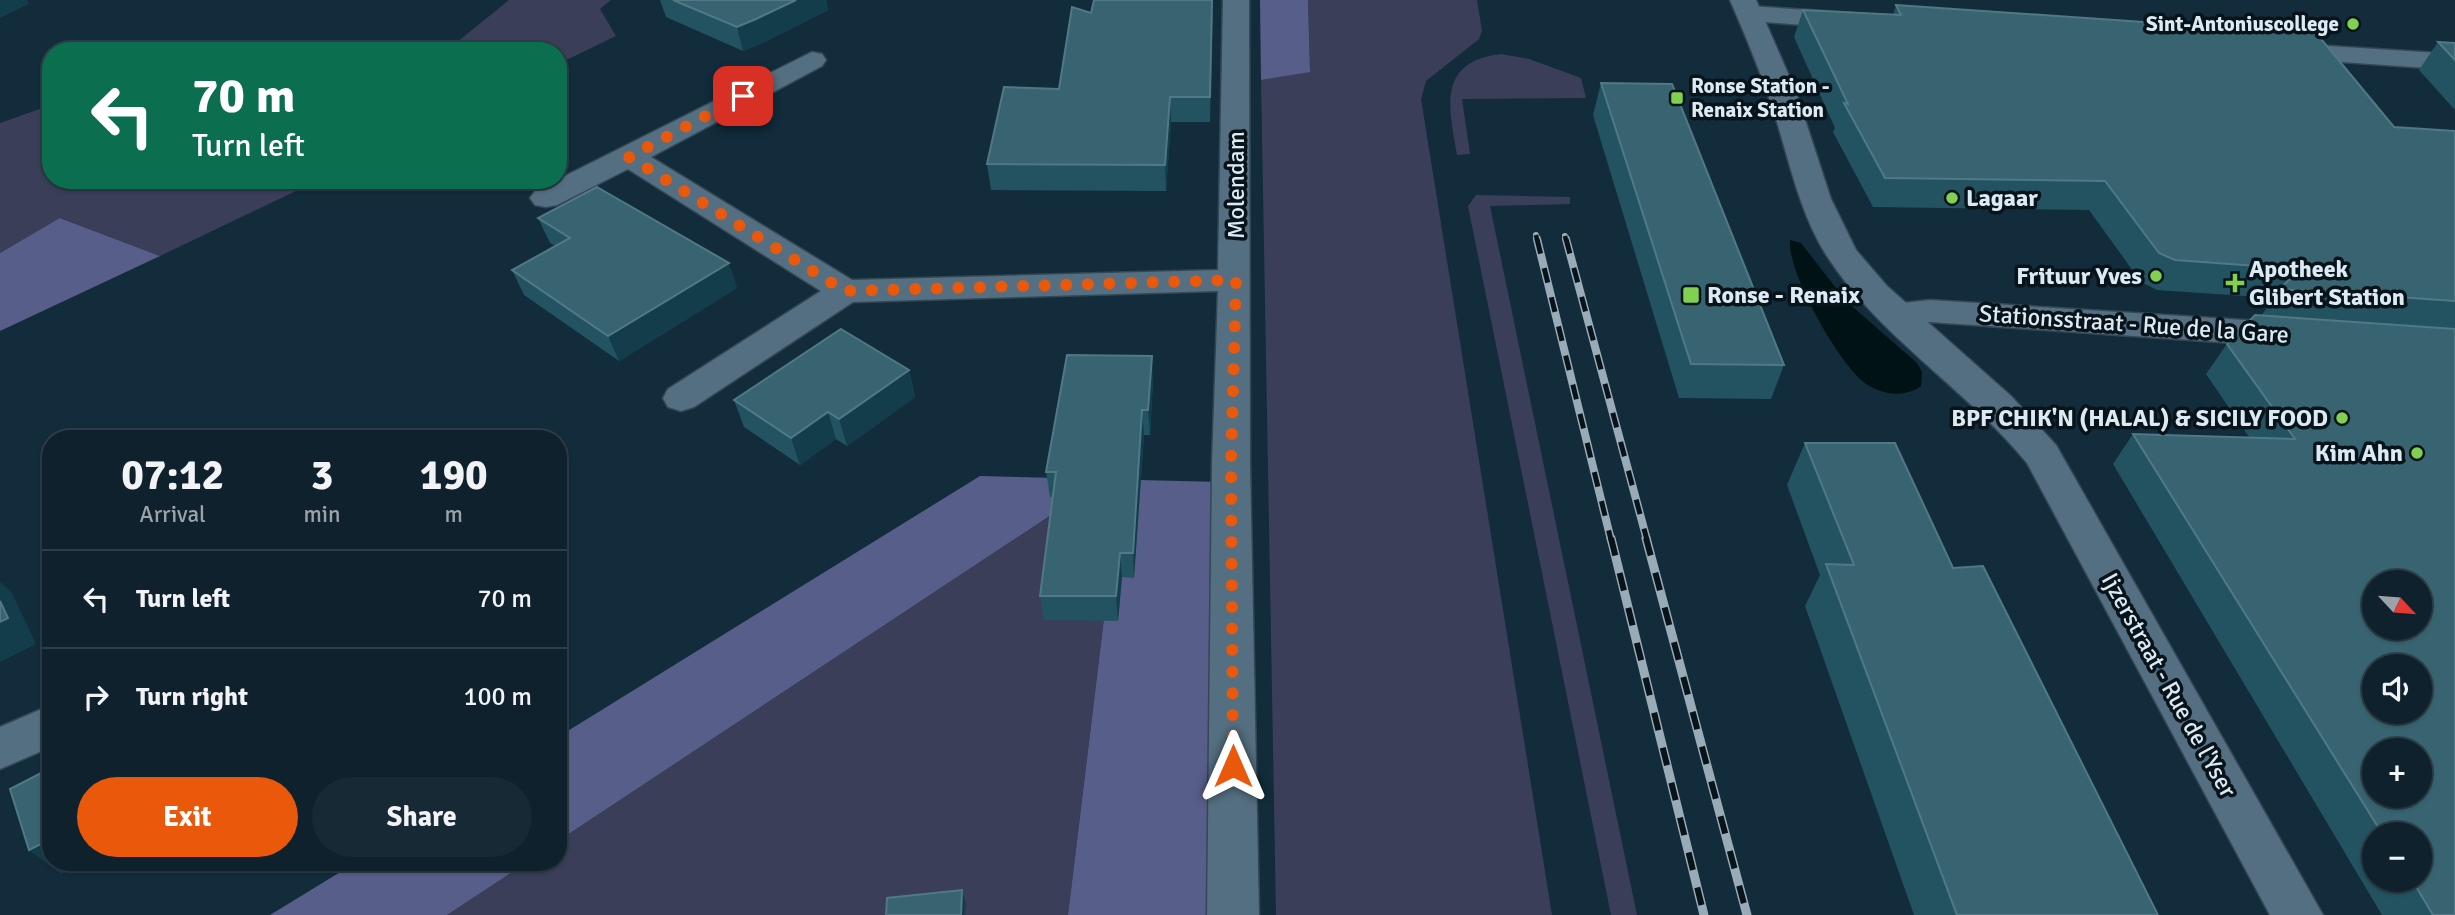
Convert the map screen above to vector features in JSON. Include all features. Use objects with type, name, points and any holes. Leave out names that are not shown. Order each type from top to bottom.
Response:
[{"type":"street","name":"Molendam","points":[[1233,915],[1231,464],[1236,280],[1236,0]]},
{"type":"street","points":[[1746,7],[1881,23]]},
{"type":"street","name":"Ijzerstraat - Rue de l'Yser","points":[[1746,7],[1791,121],[1806,174],[1828,232],[1854,269],[1897,313],[1976,382],[2023,430],[2042,455],[2297,915]]},
{"type":"street","points":[[2263,50],[2455,62]]},
{"type":"street","points":[[567,188],[812,60]]},
{"type":"street","points":[[629,157],[845,291]]},
{"type":"street","points":[[546,198],[564,189]]},
{"type":"street","points":[[681,398],[845,291],[1236,280]]},
{"type":"street","name":"Stationsstraat - Rue de la Gare","points":[[1897,313],[1978,314],[2330,338]]},
{"type":"street","points":[[0,750],[42,729]]},
{"type":"shaded area","points":[[509,0],[611,0],[600,9],[616,36],[567,60],[567,42],[457,42]]},
{"type":"shaded area","points":[[1260,0],[1308,0],[1310,72],[1261,80]]},
{"type":"shaded area","points":[[1308,0],[1477,0],[1482,31],[1479,39],[1426,81],[1421,99],[1552,915],[1276,915],[1261,80],[1310,71]]},
{"type":"shaded area","points":[[1501,54],[1529,59],[1581,78],[1586,98],[1462,99],[1470,154],[1457,155],[1450,104],[1456,77],[1480,59]]},
{"type":"shaded area","points":[[42,108],[42,189],[300,189],[160,256],[61,218],[0,253],[0,123]]},
{"type":"shaded area","points":[[1476,195],[1570,197],[1570,204],[1490,206],[1637,915],[1611,915],[1468,206]]},
{"type":"shaded area","points":[[60,218],[160,256],[0,331],[0,253]]},
{"type":"shaded area","points":[[1790,240],[1801,243],[1846,301],[1917,363],[1922,372],[1921,386],[1908,392],[1893,394],[1871,387],[1854,373],[1829,338],[1806,294],[1791,255]]},
{"type":"shaded area","points":[[980,476],[1221,482],[1210,915],[1068,915],[1116,520],[1051,515],[567,835],[567,731]]},
{"type":"shaded area","points":[[1051,515],[1116,519],[1068,915],[447,915],[514,871],[567,871],[567,835]]},
{"type":"shaded area","points":[[342,871],[514,871],[447,915],[270,915]]},
{"type":"building","points":[[673,0],[796,0],[737,27]]},
{"type":"building","points":[[1094,0],[1212,0],[1210,97],[1170,97],[1165,165],[987,164],[1004,87],[1059,89],[1072,7],[1091,13]]},
{"type":"building","points":[[1896,5],[2317,34],[2394,127],[2455,131],[2455,301],[2280,289],[2300,269],[2175,260],[2159,253],[2105,181],[1885,178],[1844,103],[1848,104],[1803,10],[1901,15]]},
{"type":"building","points":[[2438,42],[2455,43],[2455,60]]},
{"type":"building","points":[[1601,83],[1672,84],[1784,365],[1691,364]]},
{"type":"building","points":[[597,187],[729,263],[608,336],[512,270],[570,238],[538,218]]},
{"type":"building","points":[[2255,315],[2455,329],[2455,915],[2433,915],[2419,892],[2432,892],[2432,822],[2375,822],[2366,808],[2432,808],[2432,738],[2362,738],[2362,801],[2133,434],[2295,439],[2227,344]]},
{"type":"building","points":[[841,329],[909,370],[839,419],[828,412],[791,438],[734,400]]},
{"type":"building","points":[[1067,355],[1152,356],[1148,410],[1142,410],[1133,553],[1120,553],[1116,596],[1040,596],[1056,472],[1046,472]]},
{"type":"building","points":[[1805,443],[1895,443],[1953,568],[1983,566],[2158,915],[1957,915],[1826,564],[1854,565]]},
{"type":"building","points":[[0,601],[8,618],[0,622]]},
{"type":"building","points":[[42,773],[42,844],[29,850],[10,789]]},
{"type":"building","points":[[962,890],[961,915],[886,915],[887,898]]},
{"type":"railway","points":[[1536,235],[1537,240]]},
{"type":"railway","points":[[1565,236],[1566,240]]},
{"type":"railway","points":[[1537,239],[1611,540]]},
{"type":"railway","points":[[1566,239],[1647,540]]},
{"type":"railway","points":[[1611,538],[1704,915]]},
{"type":"railway","points":[[1646,538],[1747,915]]},
{"type":"place","name":"Sint-Antoniuscollege","points":[[2353,24]]},
{"type":"place","name":"Ronse Station - Renaix Station","points":[[1677,98]]},
{"type":"place","name":"Lagaar","points":[[1952,198]]},
{"type":"place","name":"Frituur Yves","points":[[2156,276]]},
{"type":"place","name":"Apotheek Glibert Station","points":[[2235,283]]},
{"type":"place","name":"Ronse - Renaix","points":[[1691,295]]},
{"type":"place","name":"BPF CHIK'N (HALAL) & SICILY FOOD","points":[[2342,418]]},
{"type":"place","name":"Kim Ahn","points":[[2417,453]]},
{"type":"route","points":[[743,96],[629,157],[845,291],[1236,280],[1231,464],[1233,766]]}]
